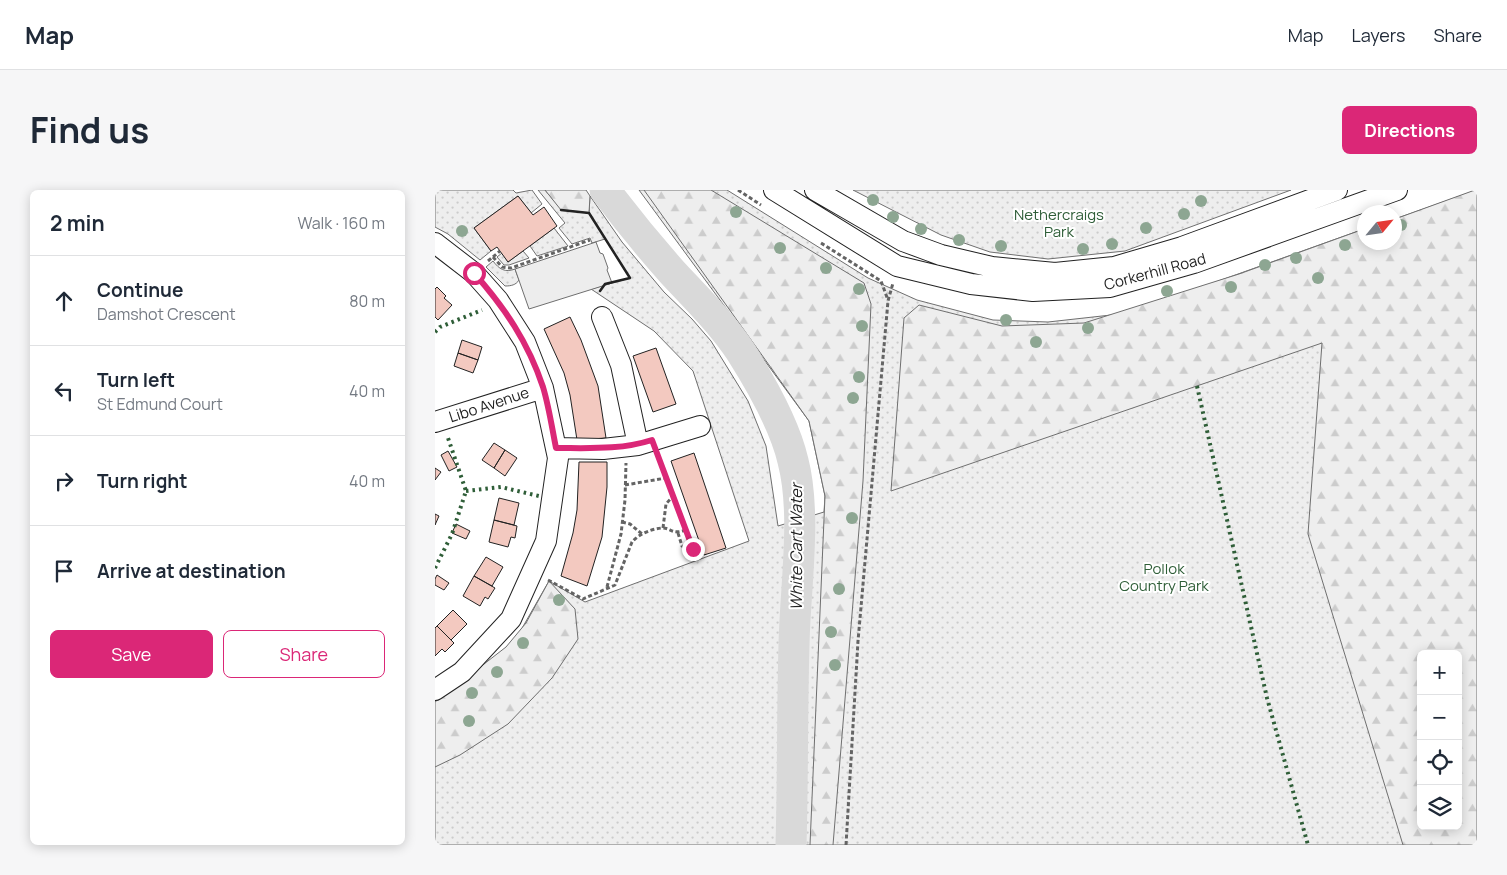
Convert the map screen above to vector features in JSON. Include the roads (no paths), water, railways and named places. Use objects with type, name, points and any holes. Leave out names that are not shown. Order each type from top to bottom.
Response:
[{"type":"street","name":"Corkerhill Road","points":[[815,190],[903,241],[941,255],[992,267],[1055,273],[1114,267],[1182,247],[1337,190]]},
{"type":"street","name":"Corkerhill Road","points":[[769,198],[897,266],[971,284],[1033,291],[1110,287],[1193,264],[1397,190]]},
{"type":"street","points":[[435,243],[474,273],[498,300],[525,342],[543,388],[558,458],[546,540],[511,619],[461,672],[435,690]]},
{"type":"street","points":[[602,317],[621,364],[639,444]]},
{"type":"street","name":"Libo Avenue","points":[[435,422],[543,388]]},
{"type":"street","points":[[556,448],[603,449],[639,444],[700,426]]},
{"type":"waterway","name":"White Cart Water","points":[[605,190],[672,272],[725,330],[741,352],[764,390],[778,419],[793,461],[797,482],[800,528],[794,645],[791,845]]},
{"type":"park label","name":"Nethercraigs Park","points":[[1059,224]]},
{"type":"park label","name":"Pollok Country Park","points":[[1164,578]]}]
